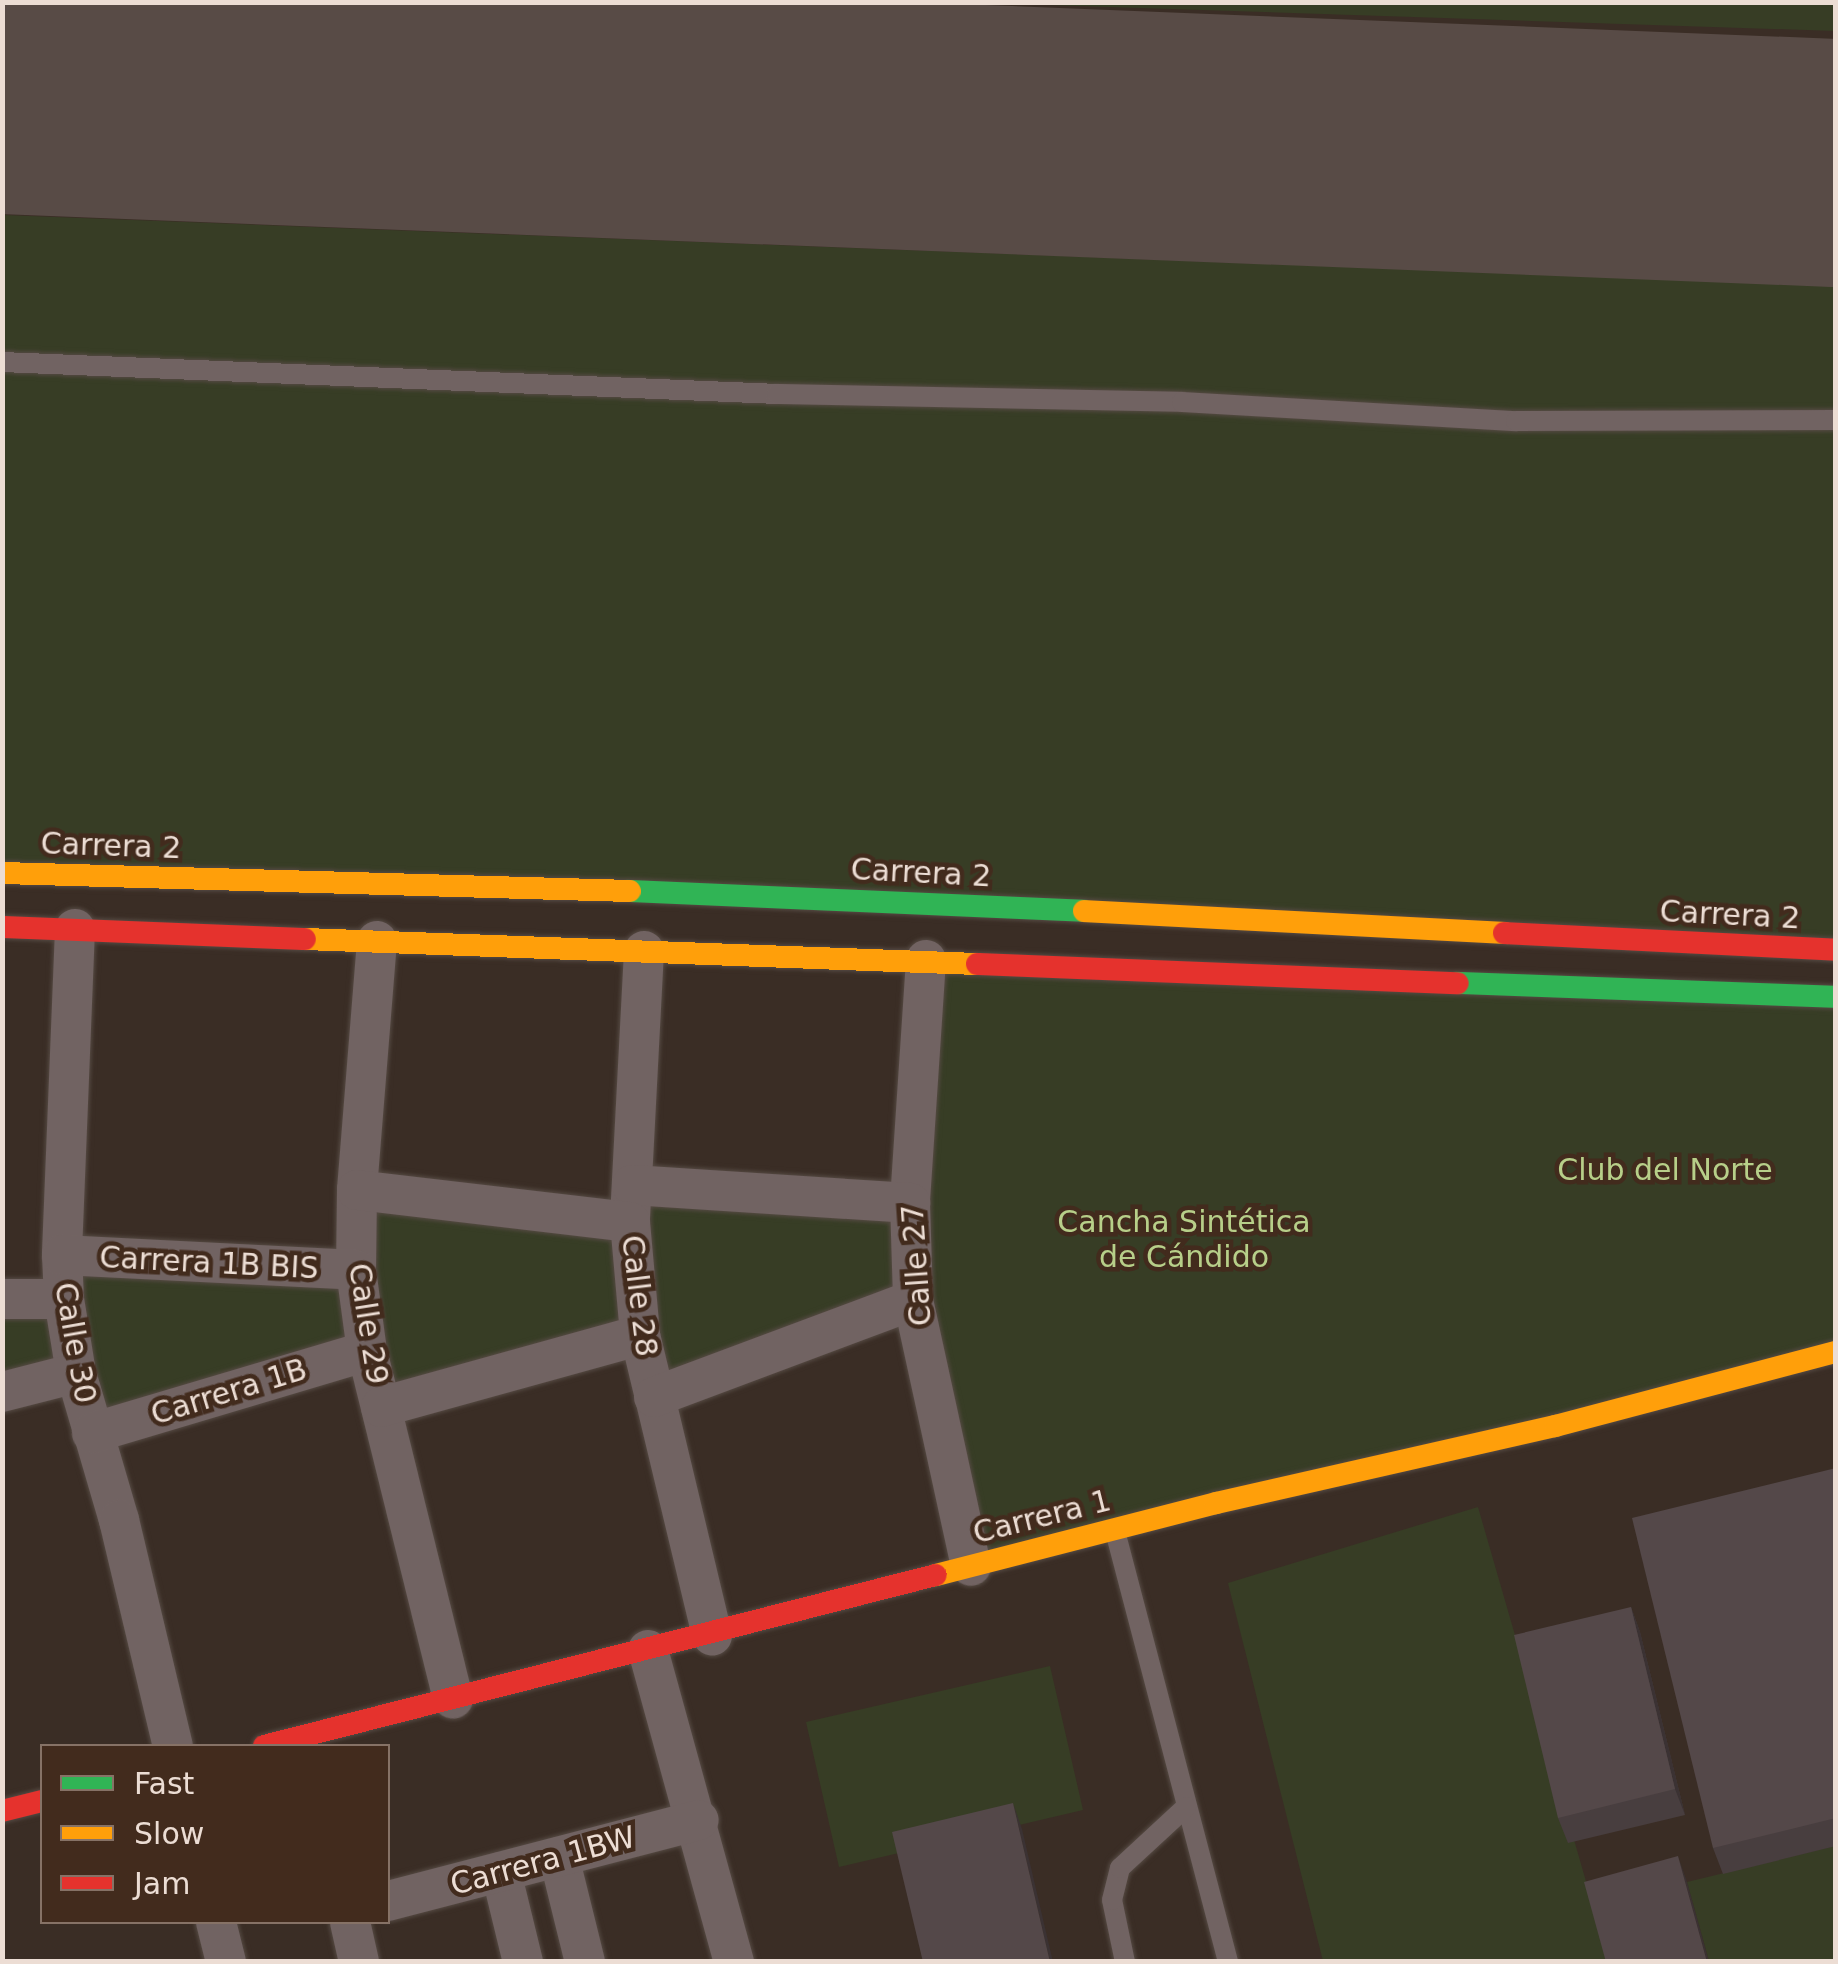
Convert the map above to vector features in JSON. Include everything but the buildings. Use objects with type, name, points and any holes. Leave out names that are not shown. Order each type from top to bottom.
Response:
[{"type":"main road","name":"Carrera 2","points":[[2,873],[774,895],[1836,950]]},
{"type":"main road","points":[[2,927],[1836,997]]},
{"type":"main road","name":"Carrera 1","points":[[281,1744],[306,1741],[453,1699],[1114,1529],[1555,1426],[1836,1352]]},
{"type":"main road","points":[[2,1811],[40,1802]]},
{"type":"street","name":"Calle 30","points":[[75,930],[62,1255],[64,1299],[76,1373],[119,1520],[173,1744]]},
{"type":"street","name":"Calle 29","points":[[377,941],[357,1190],[356,1270],[367,1352],[453,1699]]},
{"type":"street","name":"Calle 28","points":[[644,951],[631,1204],[640,1335],[712,1635]]},
{"type":"street","name":"Calle 27","points":[[926,960],[910,1204],[913,1300],[971,1566]]},
{"type":"street","points":[[357,1190],[631,1204],[910,1204]]},
{"type":"street","name":"Carrera 1B BIS","points":[[62,1255],[356,1270]]},
{"type":"street","name":"Carrera 1B BIS","points":[[2,1299],[64,1299]]},
{"type":"street","points":[[654,1396],[913,1300]]},
{"type":"street","points":[[381,1407],[640,1335]]},
{"type":"street","name":"Carrera 1B","points":[[92,1433],[367,1352]]},
{"type":"street","points":[[2,1392],[76,1373]]},
{"type":"street","points":[[648,1650],[699,1820],[734,1962]]},
{"type":"street","name":"Carrera 1BW","points":[[390,1900],[699,1820]]},
{"type":"street","points":[[560,1856],[585,1962]]},
{"type":"street","points":[[501,1872],[523,1962]]},
{"type":"street","points":[[216,1924],[226,1962]]},
{"type":"street","points":[[350,1924],[359,1962]]},
{"type":"lane","points":[[2,362],[778,394],[1182,402],[1516,421],[1836,420]]},
{"type":"lane","points":[[1114,1529],[1228,1962]]},
{"type":"lane","points":[[1125,1962],[1112,1900],[1120,1868],[1186,1807]]},
{"type":"green space","points":[[989,2],[1835,2],[1835,31],[989,3]]},
{"type":"green space","points":[[3,215],[1835,286],[1835,950],[3,873]]},
{"type":"green space","points":[[918,961],[1835,988],[1835,1351],[978,1563],[914,1292],[656,1394],[642,1333],[383,1405],[366,1352],[92,1432],[78,1372],[3,1391],[3,1302],[63,1301],[62,1256],[355,1271],[357,1192],[632,1221],[632,1190],[914,1208]]},
{"type":"green space","points":[[1478,1507],[1609,1961],[1323,1961],[1228,1583]]},
{"type":"green space","points":[[1050,1666],[1083,1810],[839,1867],[806,1722]]},
{"type":"green space","points":[[1835,1846],[1835,1961],[1709,1961],[1687,1882]]},
{"type":"runway","points":[[2,90],[1836,163]]},
{"type":"traffic: fast","points":[[630,891],[1084,911]]},
{"type":"traffic: fast","points":[[1458,983],[1836,997]]},
{"type":"traffic: slow","points":[[2,873],[630,891]]},
{"type":"traffic: slow","points":[[1084,911],[1504,933]]},
{"type":"traffic: slow","points":[[305,939],[977,964]]},
{"type":"traffic: slow","points":[[936,1575],[1216,1503],[1555,1426],[1836,1352]]},
{"type":"traffic: jam","points":[[2,927],[305,939]]},
{"type":"traffic: jam","points":[[1504,933],[1836,950]]},
{"type":"traffic: jam","points":[[977,964],[1458,983]]},
{"type":"traffic: jam","points":[[272,1744],[936,1575]]},
{"type":"traffic: jam","points":[[2,1811],[40,1802]]},
{"type":"park label","name":"Club del Norte","points":[[1665,1170]]},
{"type":"park label","name":"Cancha Sintética de Cándido","points":[[1184,1239]]}]
